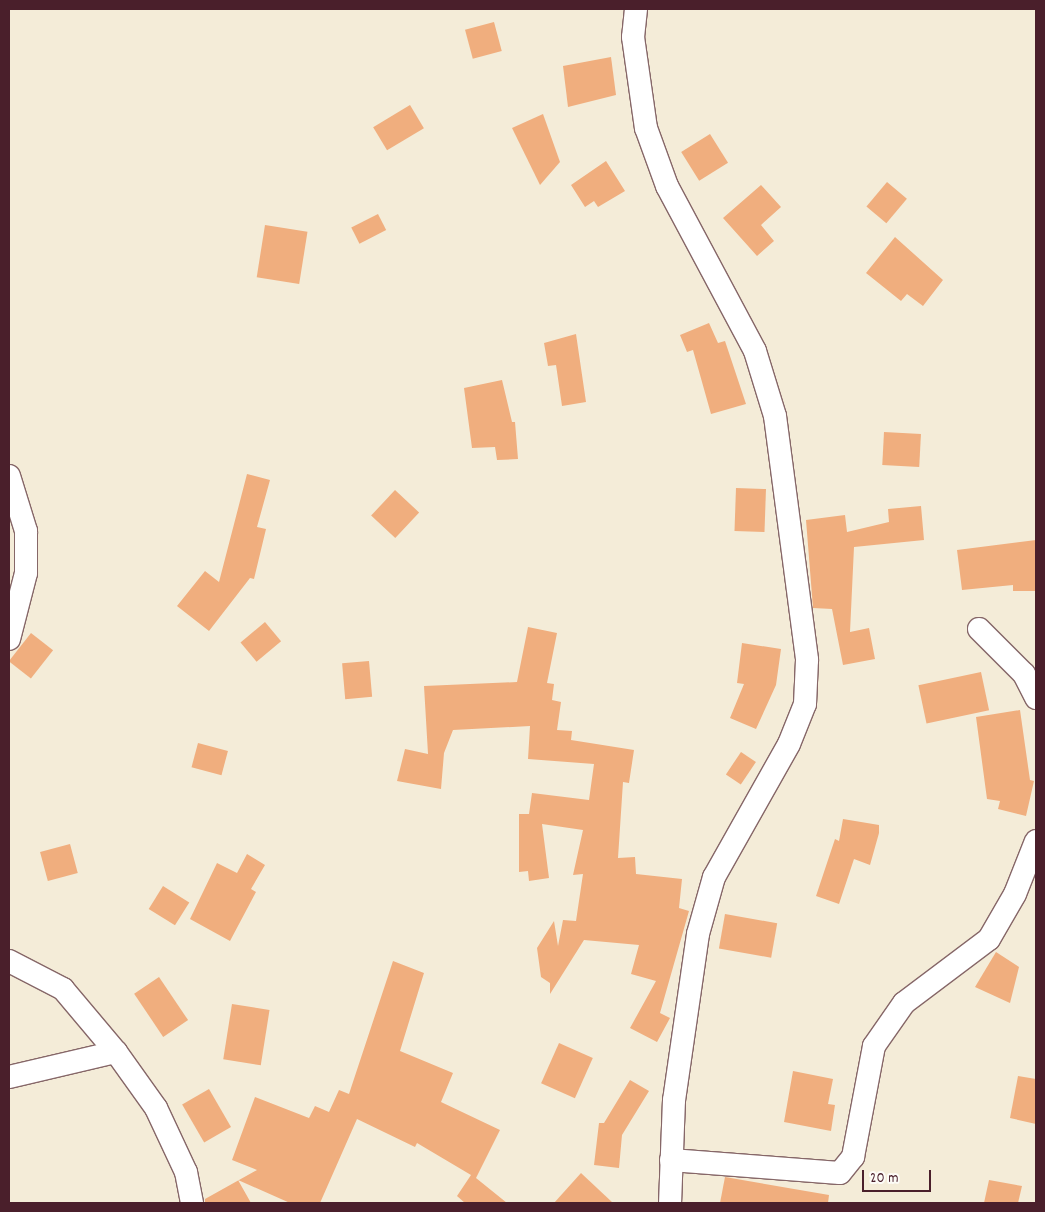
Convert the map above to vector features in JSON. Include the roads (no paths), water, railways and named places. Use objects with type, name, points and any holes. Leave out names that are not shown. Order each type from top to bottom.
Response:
[{"type":"street","points":[[636,9],[633,37],[646,128],[668,186],[755,351],[774,416],[807,660],[805,704],[789,744],[711,886],[684,1021],[671,1160],[670,1203]]},
{"type":"street","points":[[9,476],[26,530],[26,573],[9,639]]},
{"type":"street","points":[[979,629],[1024,674],[1036,698]]},
{"type":"street","points":[[671,1160],[840,1173],[853,1157],[874,1046],[904,1003],[989,939],[1015,894],[1036,841]]},
{"type":"street","points":[[9,961],[63,989],[116,1052],[156,1108],[186,1172],[192,1203]]},
{"type":"street","points":[[9,1077],[116,1052]]}]
